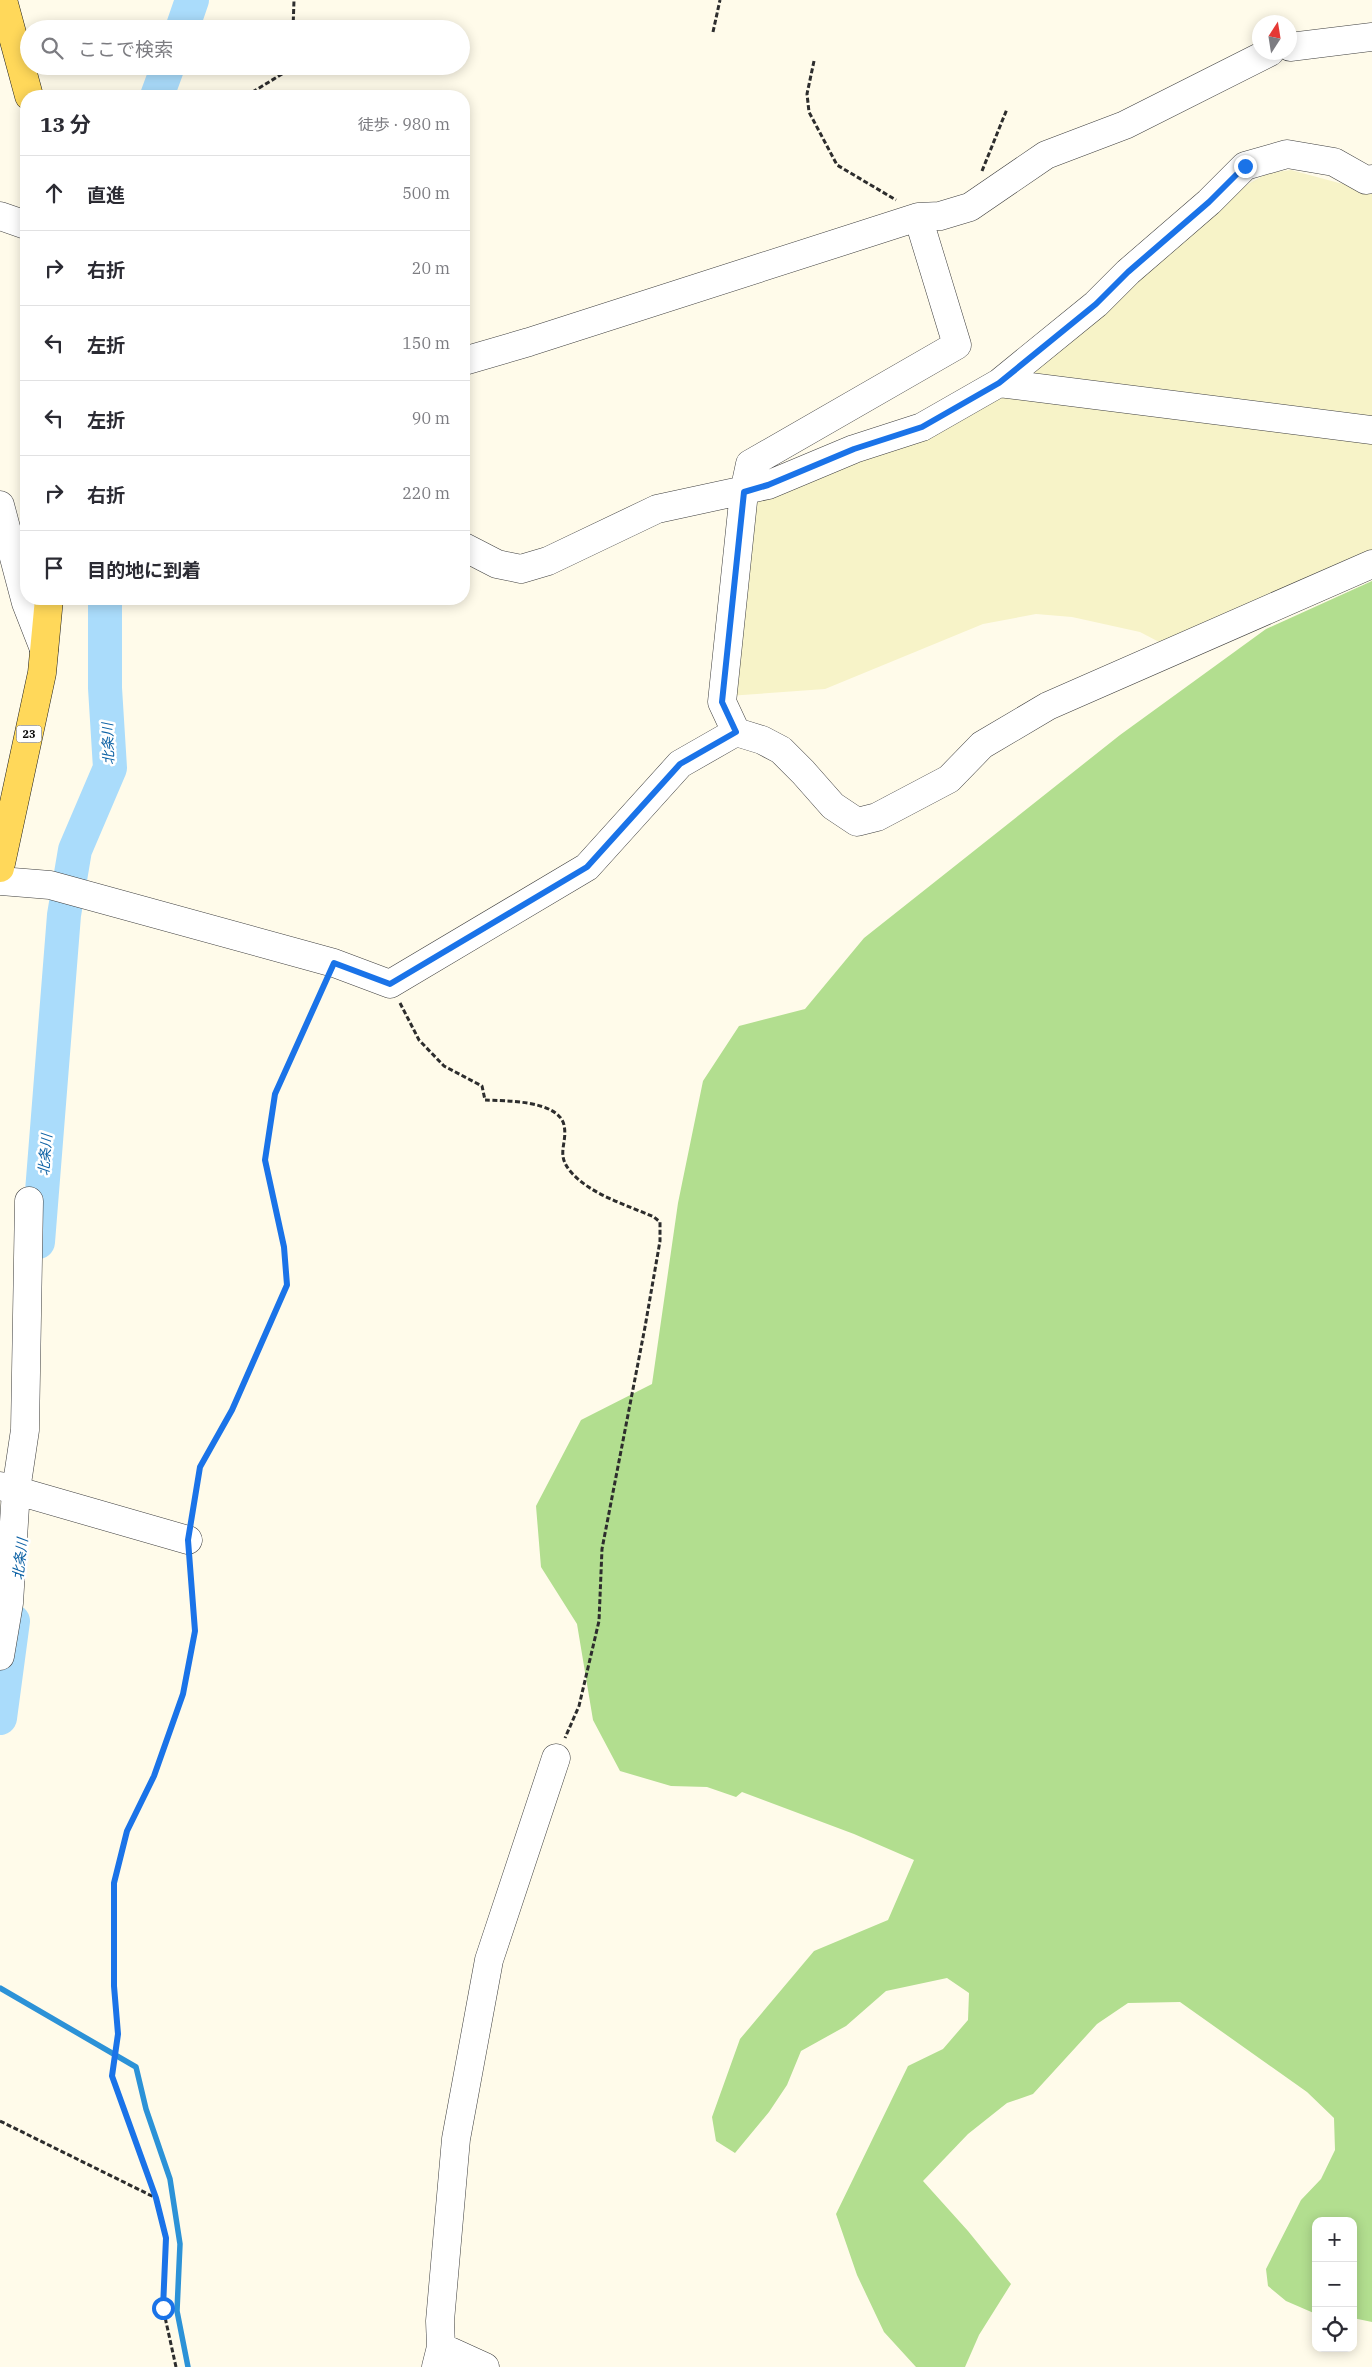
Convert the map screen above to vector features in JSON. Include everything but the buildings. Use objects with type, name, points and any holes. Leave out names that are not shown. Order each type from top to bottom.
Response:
[{"type":"main road","points":[[3,0],[20,63]]},
{"type":"main road","points":[[23,75],[27,90]]},
{"type":"main road","name":"23","points":[[0,868],[42,673],[48,605]]},
{"type":"street","points":[[1297,45],[1372,37]]},
{"type":"street","points":[[470,358],[529,342],[918,217],[940,216],[970,207],[1046,155],[1125,125],[1254,60]]},
{"type":"street","points":[[470,551],[497,564],[521,569],[548,561],[657,509],[744,492],[768,485],[854,449],[922,427],[999,383],[1096,304],[1128,272],[1209,202],[1245,166],[1287,154],[1334,162],[1366,180],[1372,179]]},
{"type":"street","points":[[0,216],[20,223]]},
{"type":"street","points":[[736,732],[722,702],[744,492],[750,464],[957,345],[918,217]]},
{"type":"street","points":[[999,383],[1372,430]]},
{"type":"street","points":[[0,505],[20,580]]},
{"type":"street","points":[[0,881],[50,885],[334,963],[390,984],[587,867],[680,764],[736,732],[762,740],[781,750],[833,806],[857,822],[877,817],[949,778],[982,745],[1048,706],[1372,564]]},
{"type":"street","points":[[27,605],[44,649]]},
{"type":"street","points":[[0,1656],[9,1604],[8,1488],[24,1430],[29,1201]]},
{"type":"street","points":[[8,1488],[188,1540]]},
{"type":"street","points":[[485,2367],[439,2357],[440,2321],[456,2139],[489,1960],[556,1758]]},
{"type":"path","points":[[293,20],[294,0]]},
{"type":"path","points":[[713,32],[720,0]]},
{"type":"path","points":[[814,61],[807,94],[809,112],[837,166],[910,209],[918,217]]},
{"type":"path","points":[[256,90],[280,75]]},
{"type":"path","points":[[970,207],[978,180],[1007,109]]},
{"type":"path","points":[[176,2367],[163,2308],[166,2238],[156,2198],[112,2076],[118,2034],[114,1986],[114,1883],[127,1831],[154,1776],[183,1694],[195,1631],[188,1540],[200,1467],[232,1410],[287,1285],[284,1247],[265,1160],[275,1094],[334,963]]},
{"type":"path","points":[[390,984],[419,1040],[444,1066],[482,1086],[485,1100],[522,1101],[556,1112],[564,1124],[562,1158],[571,1172],[593,1190],[654,1217],[660,1222],[660,1241],[645,1327],[602,1548],[599,1621],[579,1706],[556,1758]]},
{"type":"path","points":[[0,2121],[156,2198]]},
{"type":"shaded area","points":[[1291,170],[1339,183],[1372,188],[1372,425],[1018,374],[1243,187],[1268,173]]},
{"type":"shaded area","points":[[996,393],[1372,437],[1372,553],[1163,644],[1140,632],[1072,617],[1036,614],[983,624],[825,689],[728,696],[752,500]]},
{"type":"green space","points":[[1372,581],[1372,2322],[1357,2319],[1357,2217],[1312,2217],[1312,2312],[1286,2301],[1268,2286],[1266,2269],[1301,2200],[1321,2179],[1335,2150],[1334,2118],[1307,2092],[1180,2002],[1128,2003],[1097,2024],[1033,2094],[1007,2103],[968,2134],[923,2181],[968,2231],[1011,2284],[979,2335],[965,2367],[916,2367],[884,2332],[857,2275],[836,2214],[908,2066],[943,2049],[968,2020],[969,1993],[947,1978],[886,1991],[846,2026],[801,2051],[787,2085],[769,2112],[735,2153],[716,2141],[712,2117],[740,2039],[814,1951],[888,1920],[914,1860],[854,1834],[742,1792],[736,1797],[707,1787],[671,1786],[620,1771],[593,1720],[577,1624],[541,1567],[536,1506],[581,1420],[652,1384],[678,1203],[703,1081],[739,1026],[805,1009],[864,938],[1120,735],[1266,629]]},
{"type":"waterway","name":"北条川","points":[[185,20],[192,0]]},
{"type":"waterway","name":"北条川","points":[[159,90],[165,75]]},
{"type":"waterway","name":"北条川","points":[[38,1242],[64,915],[75,850],[110,768],[105,688],[105,605]]},
{"type":"waterway","name":"北条川","points":[[0,1718],[13,1621]]},
{"type":"waterway","points":[[0,1988],[136,2067],[146,2109],[170,2179],[180,2244],[177,2311],[188,2367]]},
{"type":"route","points":[[163,2308],[166,2238],[156,2198],[112,2076],[118,2034],[114,1986],[114,1883],[127,1831],[154,1776],[183,1694],[195,1631],[188,1540],[200,1467],[232,1410],[287,1285],[284,1247],[265,1160],[275,1094],[334,963],[390,984],[587,867],[680,764],[736,732],[722,702],[744,492],[768,485],[854,449],[922,427],[999,383],[1096,304],[1128,272],[1209,202],[1245,166]]}]
